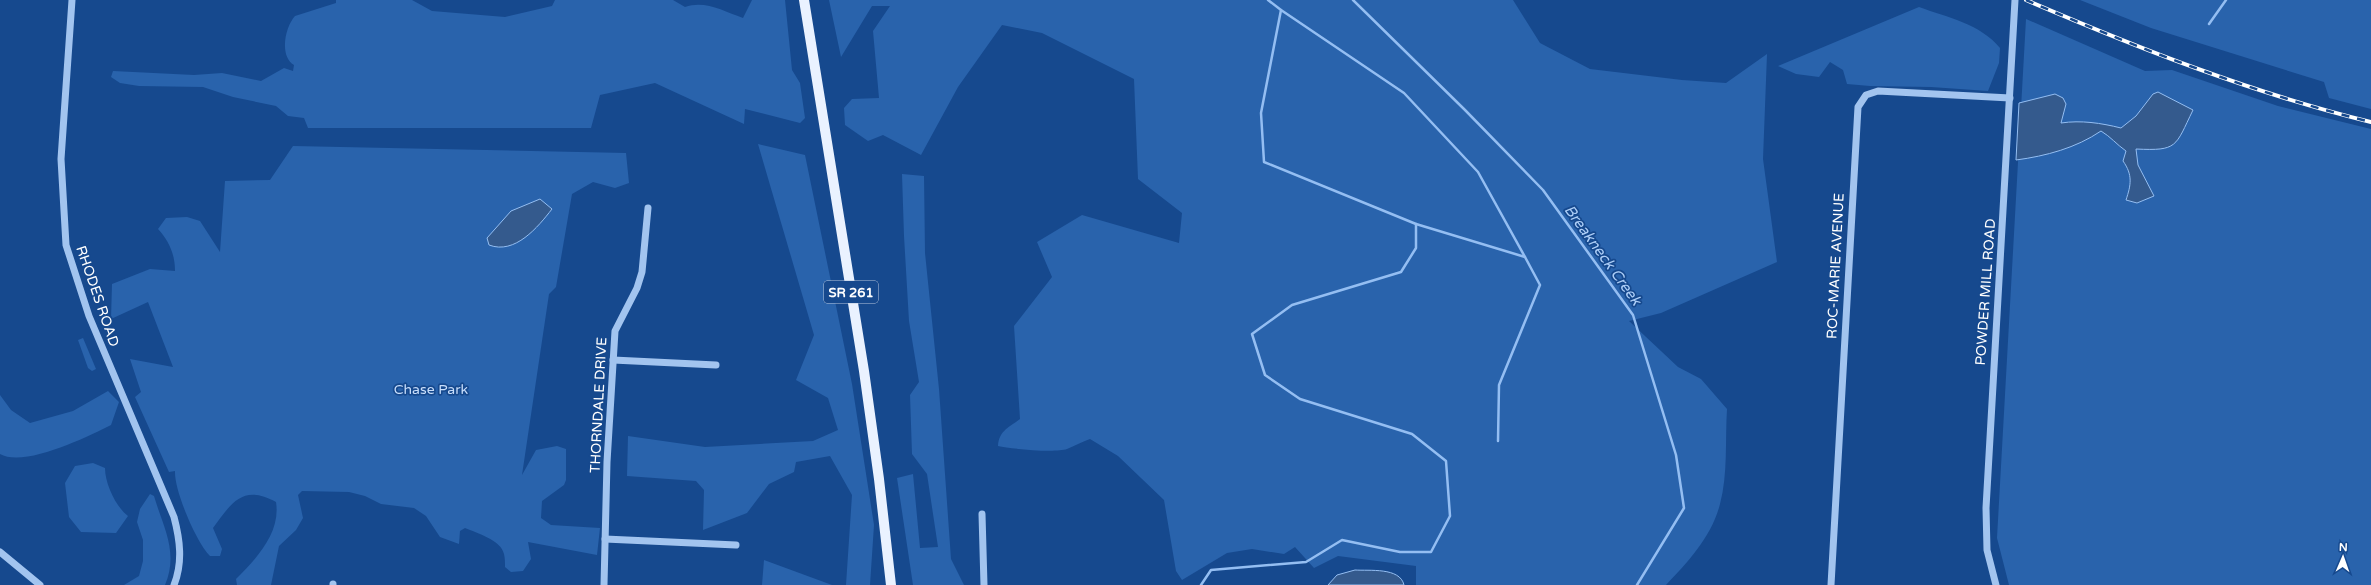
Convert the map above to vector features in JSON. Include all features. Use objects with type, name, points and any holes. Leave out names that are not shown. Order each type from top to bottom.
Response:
[{"type":"main road","name":"SR 261","points":[[804,0],[864,371],[879,479],[891,585]]},
{"type":"street","name":"RHODES ROAD","points":[[72,0],[62,159],[66,245],[89,316],[174,517],[180,539],[180,559],[174,585]]},
{"type":"street","name":"POWDER MILL ROAD","points":[[1996,585],[1987,550],[1986,508],[2015,0]]},
{"type":"street","name":"ROC-MARIE AVENUE","points":[[1831,585],[1858,106],[1866,95],[1878,91],[2010,98]]},
{"type":"street","name":"THORNDALE DRIVE","points":[[604,585],[613,360],[618,322],[637,288],[642,272],[648,208]]},
{"type":"street","points":[[613,360],[716,365]]},
{"type":"street","points":[[982,514],[984,585]]},
{"type":"street","points":[[605,539],[736,545]]},
{"type":"street","points":[[0,552],[40,585]]},
{"type":"green space","points":[[336,0],[412,0],[432,11],[505,17],[552,6],[555,0],[673,0],[685,7],[700,5],[714,7],[743,18],[752,0],[785,0],[792,70],[800,83],[805,118],[800,123],[745,109],[744,124],[655,83],[600,95],[591,128],[308,128],[304,118],[288,116],[276,106],[233,97],[203,87],[139,86],[120,83],[111,77],[113,71],[194,75],[222,73],[261,81],[284,68],[293,71],[294,65],[289,61],[285,48],[286,34],[291,21],[295,16],[336,3]]},
{"type":"green space","points":[[829,0],[1513,0],[1540,43],[1590,69],[1682,80],[1726,83],[1767,54],[1763,159],[1777,262],[1661,313],[1629,321],[1678,367],[1701,379],[1727,409],[1723,493],[1716,516],[1705,538],[1691,558],[1666,585],[1416,585],[1416,566],[1338,556],[1314,568],[1295,547],[1284,554],[1252,549],[1227,553],[1182,580],[1176,571],[1164,500],[1118,456],[1090,439],[1067,449],[1053,451],[998,446],[1002,433],[1020,419],[1014,326],[1052,277],[1037,242],[1082,215],[1179,243],[1182,213],[1138,179],[1134,79],[1042,33],[1002,25],[958,87],[921,155],[883,135],[868,141],[845,125],[844,108],[852,99],[879,98],[873,31],[890,6],[872,6],[841,57]]},
{"type":"green space","points":[[2080,0],[2371,0],[2371,109],[2329,98],[2324,82],[2151,28]]},
{"type":"green space","points":[[1919,7],[1973,27],[1992,40],[2000,48],[1999,63],[1988,91],[1847,84],[1843,70],[1830,62],[1819,77],[1796,74],[1778,66]]},
{"type":"green space","points":[[2026,19],[2145,71],[2172,70],[2278,106],[2371,129],[2371,585],[2009,585],[1997,538]]},
{"type":"green space","points":[[758,144],[805,155],[852,384],[874,525],[870,585],[846,585],[852,495],[830,456],[796,462],[794,472],[769,484],[747,513],[703,530],[704,490],[696,481],[627,476],[628,436],[705,447],[813,441],[838,430],[828,398],[796,380],[814,335]]},
{"type":"green space","name":"Chase Park","points":[[293,146],[626,153],[629,183],[615,188],[593,182],[572,194],[556,287],[549,294],[522,475],[536,450],[557,446],[566,449],[566,480],[564,485],[542,501],[541,518],[551,525],[600,528],[597,555],[528,542],[531,559],[523,571],[511,572],[505,567],[502,549],[494,541],[465,528],[460,531],[459,544],[440,537],[426,516],[414,508],[381,504],[365,496],[349,492],[302,491],[298,495],[303,518],[296,530],[279,546],[271,585],[237,585],[236,579],[259,554],[271,535],[277,513],[276,502],[265,497],[255,495],[247,495],[239,498],[226,510],[213,528],[222,549],[220,556],[210,556],[204,549],[182,503],[175,471],[169,472],[135,397],[141,392],[130,359],[173,367],[148,302],[111,319],[112,284],[150,269],[175,271],[171,248],[158,229],[166,218],[187,217],[200,221],[220,252],[225,181],[270,180]]},
{"type":"green space","points":[[902,174],[924,176],[925,253],[939,389],[951,559],[964,585],[913,585],[897,478],[913,474],[920,548],[938,547],[927,474],[912,454],[910,395],[919,382],[909,321]]},
{"type":"green space","points":[[83,338],[96,369],[92,371],[88,368],[78,340]]},
{"type":"green space","points":[[108,391],[119,402],[111,425],[87,437],[39,454],[24,457],[11,457],[0,454],[0,395],[11,410],[30,423],[73,411]]},
{"type":"green space","points":[[93,463],[105,468],[105,474],[112,495],[119,507],[128,516],[116,533],[81,532],[69,517],[65,483],[75,466]]},
{"type":"green space","points":[[150,494],[154,496],[168,540],[170,551],[169,573],[165,585],[124,585],[139,576],[143,561],[143,540],[137,522],[140,509]]},
{"type":"green space","points":[[764,560],[832,585],[762,585]]},
{"type":"shaded area","points":[[2158,92],[2193,110],[2174,144],[2160,149],[2136,149],[2138,165],[2154,196],[2137,203],[2126,200],[2129,190],[2130,176],[2123,161],[2126,151],[2101,131],[2071,147],[2016,160],[2019,103],[2055,94],[2063,98],[2066,104],[2061,123],[2091,122],[2121,128],[2136,116],[2153,94]]},
{"type":"shaded area","points":[[540,199],[552,209],[533,231],[517,243],[508,246],[499,247],[489,245],[487,238],[511,211]]},
{"type":"shaded area","points":[[1355,570],[1376,570],[1397,575],[1404,585],[1328,585],[1337,575]]},
{"type":"waterway","points":[[1201,585],[1211,570],[1306,562],[1342,540],[1400,552],[1431,552],[1450,516],[1446,461],[1412,434],[1300,399],[1265,375],[1252,334],[1292,305],[1401,272],[1416,248],[1416,224],[1264,162],[1261,113],[1281,10],[1268,0]]},
{"type":"waterway","name":"Breakneck Creek","points":[[1353,0],[1465,110],[1543,190],[1633,315],[1676,455],[1684,508],[1637,585]]},
{"type":"waterway","points":[[2209,24],[2226,0]]},
{"type":"waterway","points":[[1281,10],[1404,93],[1478,172],[1525,257]]},
{"type":"waterway","points":[[1416,224],[1525,257],[1540,285],[1499,385],[1498,441]]},
{"type":"railway","points":[[2026,0],[2110,35],[2196,68],[2283,97],[2371,122]]}]
